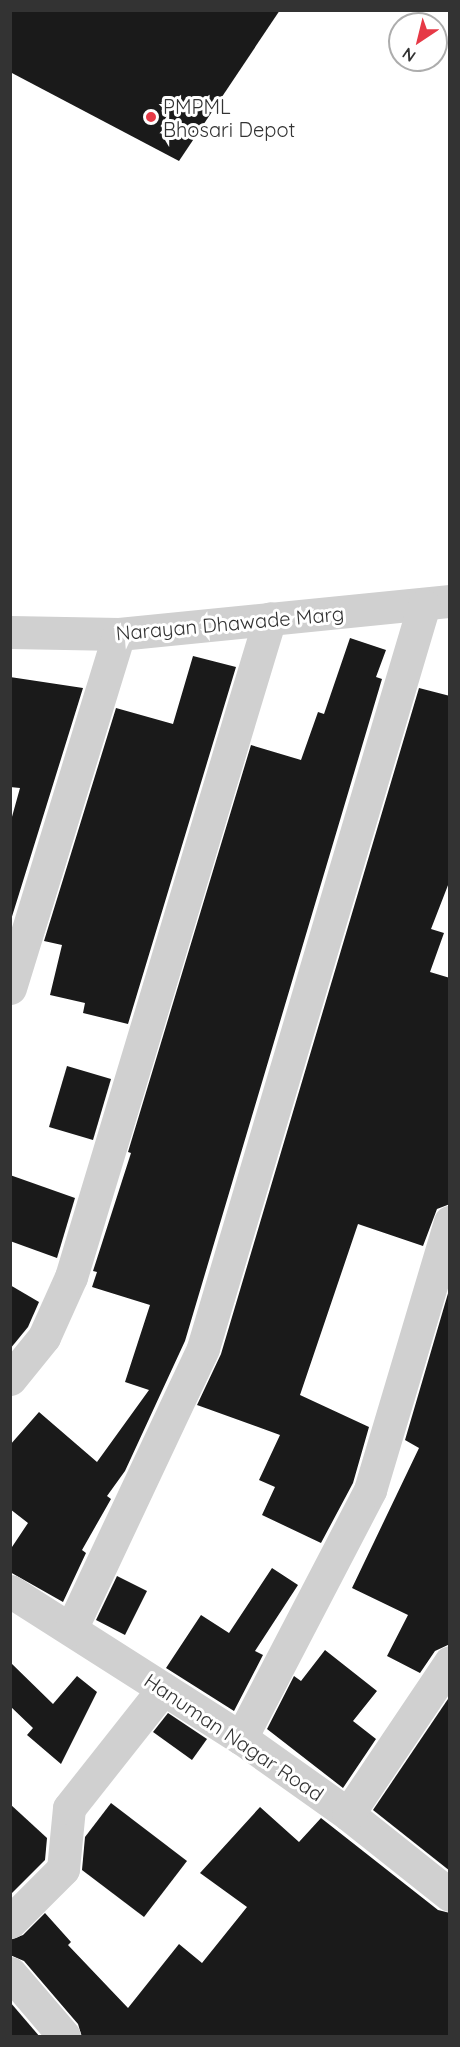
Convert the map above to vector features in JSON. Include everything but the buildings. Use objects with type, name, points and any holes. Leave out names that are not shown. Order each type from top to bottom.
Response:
[{"type":"street","name":"Narayan Dhawade Marg","points":[[10,632],[119,634],[437,603]]},
{"type":"street","points":[[71,1629],[203,1348],[437,603]]},
{"type":"street","points":[[10,1379],[44,1337],[71,1276],[270,618]]},
{"type":"street","points":[[10,988],[119,634]]},
{"type":"street","points":[[241,1738],[370,1490],[450,1222]]},
{"type":"street","name":"Hanuman Nagar Road","points":[[10,1591],[241,1738],[348,1814],[450,1895]]},
{"type":"street","points":[[348,1814],[450,1662]]},
{"type":"street","points":[[10,1922],[63,1869],[69,1808],[164,1689]]},
{"type":"street","points":[[10,1973],[64,2037]]},
{"type":"place","name":"PMPML Bhosari Depot","points":[[151,117]]}]
